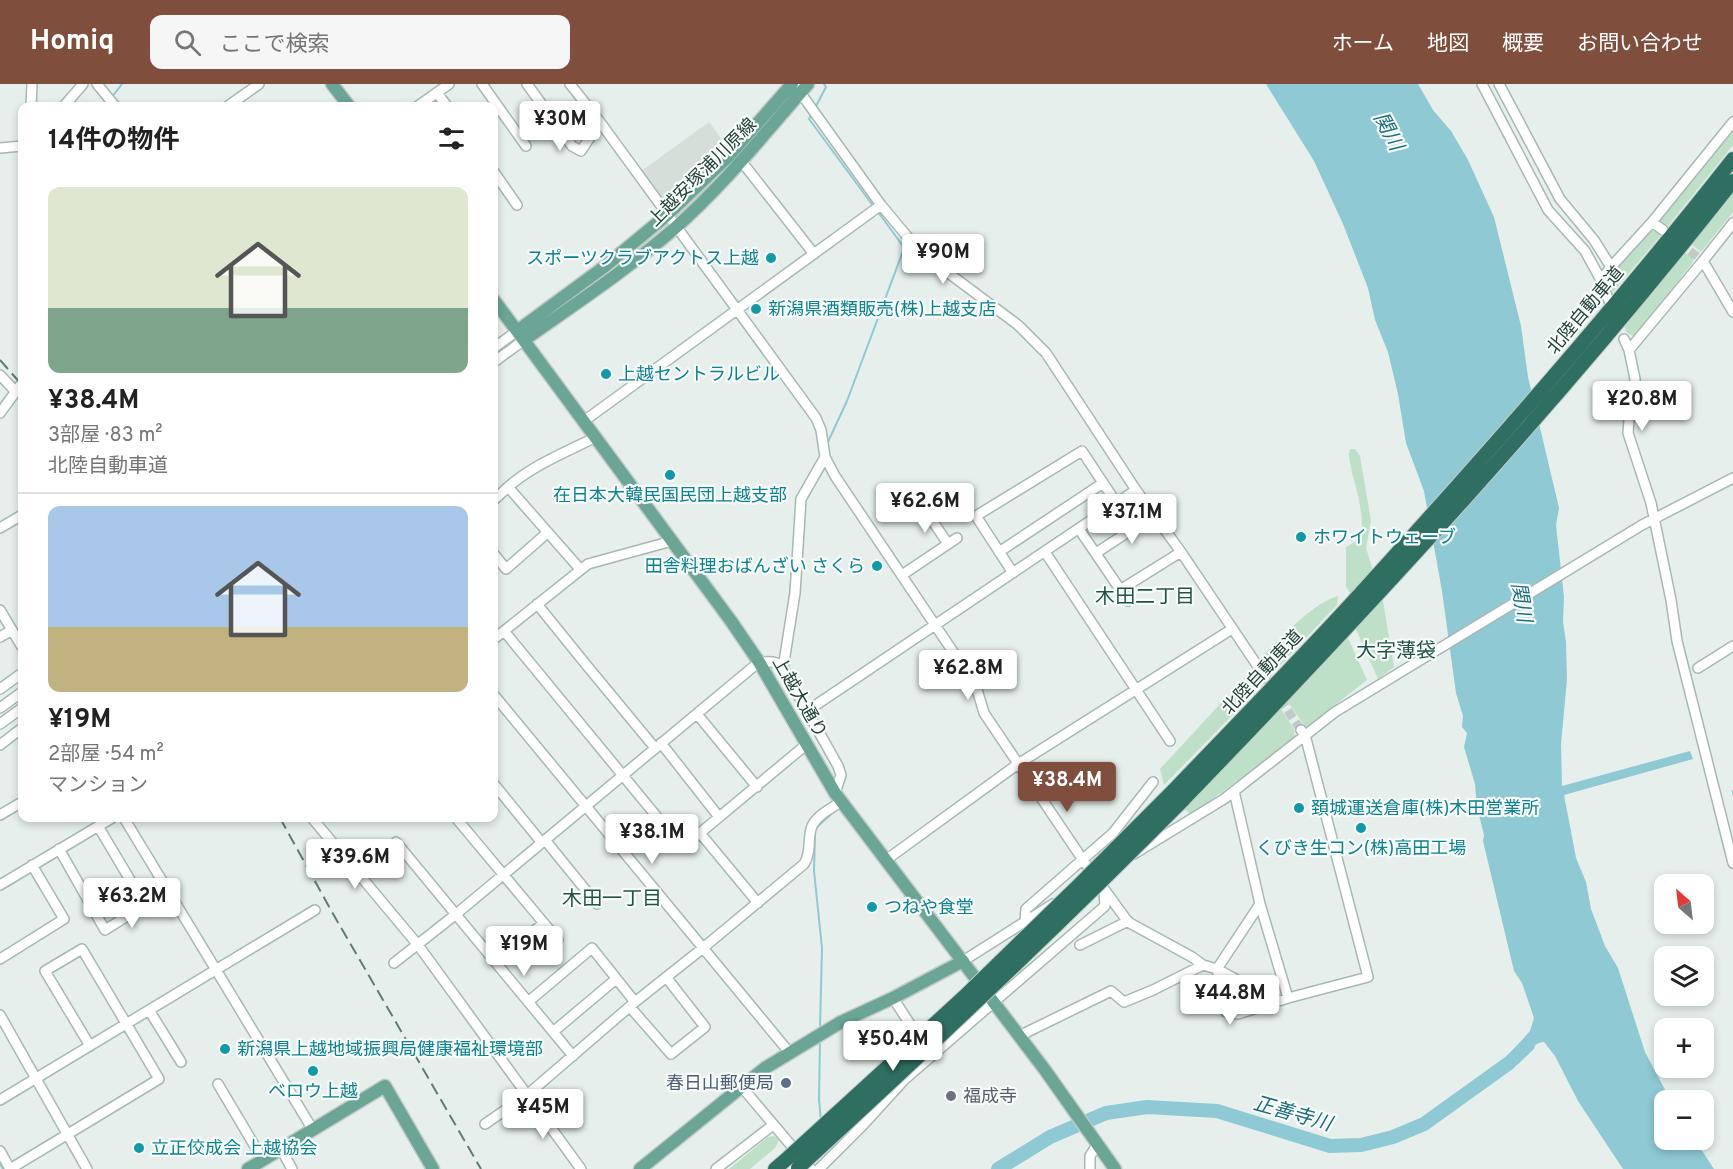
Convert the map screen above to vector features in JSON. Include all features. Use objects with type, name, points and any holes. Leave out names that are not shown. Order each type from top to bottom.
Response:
[{"type":"highway","name":"北陸自動車道","points":[[775,1169],[799,1166],[972,1007],[1090,894],[1485,455],[1657,254],[1733,159]]},
{"type":"highway","name":"北陸自動車道","points":[[1178,795],[1361,612],[1600,342],[1733,181]]},
{"type":"main road","points":[[332,84],[346,102]]},
{"type":"main road","name":"上越安塚浦川原線","points":[[520,336],[638,259],[676,227],[742,162],[799,86]]},
{"type":"main road","name":"上越安塚浦川原線","points":[[520,336],[667,215],[799,86]]},
{"type":"main road","name":"上越大通り","points":[[498,306],[731,621],[759,663],[838,797],[994,1002],[1094,1139]]},
{"type":"main road","points":[[640,1169],[741,1086],[789,1052],[841,1022],[963,961]]},
{"type":"main road","points":[[248,1169],[385,1086],[433,1169]]},
{"type":"main road","points":[[1094,1139],[1115,1169]]},
{"type":"street","points":[[31,102],[32,84]]},
{"type":"street","points":[[67,102],[83,84]]},
{"type":"street","points":[[97,84],[110,102]]},
{"type":"street","points":[[234,102],[259,84]]},
{"type":"street","points":[[424,102],[449,84]]},
{"type":"street","points":[[482,84],[495,102]]},
{"type":"street","points":[[527,84],[572,146],[581,151],[600,122]]},
{"type":"street","points":[[570,84],[816,418],[821,430],[825,457],[835,476],[976,686],[984,713],[1083,860],[1128,921],[1203,965],[1217,969],[1266,996],[1271,1003]]},
{"type":"street","points":[[1482,84],[1548,210],[1585,251],[1601,280],[1609,301]]},
{"type":"street","points":[[1499,84],[1560,199],[1594,240],[1611,267]]},
{"type":"street","points":[[799,86],[881,205],[911,241],[935,263],[1018,325],[1046,353],[1136,490],[1264,677]]},
{"type":"street","points":[[437,93],[444,102]]},
{"type":"street","points":[[498,107],[526,146]]},
{"type":"street","points":[[1601,280],[1652,222],[1733,122]]},
{"type":"street","points":[[0,148],[18,146]]},
{"type":"street","points":[[742,162],[814,254]]},
{"type":"street","points":[[498,178],[517,205]]},
{"type":"street","points":[[584,421],[881,205]]},
{"type":"street","points":[[1652,222],[1663,230]]},
{"type":"street","points":[[1629,350],[1733,223]]},
{"type":"street","points":[[1703,261],[1733,312]]},
{"type":"street","points":[[498,346],[520,336]]},
{"type":"street","points":[[498,358],[520,336]]},
{"type":"street","points":[[1624,339],[1629,350],[1635,379],[1628,433],[1654,518],[1677,641],[1733,863]]},
{"type":"street","points":[[0,375],[16,392]]},
{"type":"street","points":[[0,413],[18,389]]},
{"type":"street","points":[[498,496],[519,477],[596,437]]},
{"type":"street","points":[[1013,573],[976,516],[1082,451],[1117,504]]},
{"type":"street","points":[[783,668],[795,592],[801,499],[825,457]]},
{"type":"street","points":[[963,961],[1234,792],[1303,733],[1335,712],[1642,525],[1733,478]]},
{"type":"street","points":[[999,552],[1103,483]]},
{"type":"street","points":[[508,487],[579,569]]},
{"type":"street","points":[[807,711],[1136,490]]},
{"type":"street","points":[[902,575],[953,541],[924,508]]},
{"type":"street","points":[[1096,553],[1154,515]]},
{"type":"street","points":[[0,528],[18,517]]},
{"type":"street","points":[[1079,529],[1128,601]]},
{"type":"street","points":[[498,559],[506,569],[547,533]]},
{"type":"street","points":[[498,636],[588,564],[672,541]]},
{"type":"street","points":[[1045,552],[1170,741]]},
{"type":"street","points":[[1120,590],[1180,552]]},
{"type":"street","points":[[537,604],[588,667],[720,817]]},
{"type":"street","points":[[0,610],[18,640]]},
{"type":"street","points":[[886,860],[1018,764],[1232,629]]},
{"type":"street","points":[[0,637],[12,630]]},
{"type":"street","points":[[504,631],[681,846],[720,817],[807,744]]},
{"type":"street","points":[[1698,668],[1733,646]]},
{"type":"street","points":[[394,963],[759,663],[780,664],[841,775],[838,797],[812,826],[809,857],[804,864],[758,903],[666,977],[527,1095],[485,1124]]},
{"type":"street","points":[[0,689],[18,676]]},
{"type":"street","points":[[0,708],[18,695]]},
{"type":"street","points":[[498,700],[789,1052]]},
{"type":"street","points":[[498,710],[502,706]]},
{"type":"street","points":[[0,724],[18,711]]},
{"type":"street","points":[[697,714],[757,787]]},
{"type":"street","points":[[0,745],[18,731]]},
{"type":"street","points":[[1260,904],[1217,969],[1226,1012],[1238,1014],[1368,977],[1303,733]]},
{"type":"street","points":[[1024,922],[1026,909],[1113,833],[1153,782]]},
{"type":"street","points":[[498,789],[597,904]]},
{"type":"street","points":[[1234,792],[1260,904],[1288,998]]},
{"type":"street","points":[[0,815],[18,804]]},
{"type":"street","points":[[0,885],[105,822]]},
{"type":"street","points":[[126,822],[313,1130]]},
{"type":"street","points":[[315,822],[418,945],[581,1169]]},
{"type":"street","points":[[459,822],[558,940]]},
{"type":"street","points":[[58,849],[105,930],[145,905],[98,826]]},
{"type":"street","points":[[700,833],[758,903]]},
{"type":"street","points":[[396,842],[573,1056]]},
{"type":"street","points":[[0,959],[64,920],[32,865]]},
{"type":"street","points":[[819,1169],[905,1079],[1105,906],[1103,888]]},
{"type":"street","points":[[0,1100],[315,910]]},
{"type":"street","points":[[1080,945],[1128,921]]},
{"type":"street","points":[[495,962],[543,923]]},
{"type":"street","points":[[528,1002],[592,948],[670,1054],[705,1027],[666,977]]},
{"type":"street","points":[[0,1151],[10,1169],[159,1079],[82,949],[45,971],[90,1046]]},
{"type":"street","points":[[1018,1036],[1111,992],[1124,1002],[1203,965]]},
{"type":"street","points":[[553,1032],[616,979]]},
{"type":"street","points":[[893,998],[931,1057]]},
{"type":"street","points":[[149,1010],[181,1062]]},
{"type":"street","points":[[0,1015],[87,1169]]},
{"type":"street","points":[[218,1084],[264,1160]]},
{"type":"street","points":[[741,1086],[773,1125],[799,1166]]},
{"type":"street","points":[[716,1169],[773,1125]]},
{"type":"street","points":[[1090,1169],[1094,1139]]},
{"type":"street","points":[[281,1149],[292,1169]]},
{"type":"shaded area","points":[[709,122],[723,141],[661,202],[640,172]]},
{"type":"green space","points":[[1733,128],[1733,145],[1667,227],[1660,222],[1661,217]]},
{"type":"green space","points":[[1733,192],[1733,212],[1701,252],[1691,244]]},
{"type":"green space","points":[[1648,231],[1658,231],[1661,235],[1613,292],[1607,284]]},
{"type":"green space","points":[[1684,252],[1693,259],[1693,262],[1641,329],[1633,336],[1626,332],[1624,323]]},
{"type":"green space","points":[[1350,449],[1355,449],[1360,456],[1371,521],[1366,548],[1374,574],[1351,596],[1346,586],[1346,547],[1359,537],[1362,522],[1349,455]]},
{"type":"green space","points":[[1382,595],[1394,667],[1378,679],[1354,625]]},
{"type":"green space","points":[[1338,596],[1337,605],[1270,676],[1259,659],[1306,615],[1327,600]]},
{"type":"green space","points":[[1348,638],[1367,680],[1305,726],[1287,701],[1318,666]]},
{"type":"green space","points":[[1258,675],[1264,683],[1164,785],[1160,769],[1245,677]]},
{"type":"green space","points":[[1279,706],[1294,729],[1295,737],[1195,812],[1189,813],[1183,807],[1189,804]]},
{"type":"green space","points":[[774,1136],[779,1140],[775,1148],[750,1169],[729,1169],[768,1137]]},
{"type":"water","name":"関川","points":[[1266,84],[1418,84],[1468,160],[1494,217],[1521,326],[1528,377],[1559,508],[1556,525],[1564,597],[1563,622],[1567,679],[1561,744],[1562,786],[1690,751],[1693,759],[1564,795],[1576,858],[1586,882],[1591,909],[1605,946],[1618,968],[1645,1052],[1654,1069],[1654,1078],[1659,1078],[1665,1090],[1654,1090],[1654,1150],[1702,1150],[1714,1169],[1623,1169],[1578,1101],[1555,1056],[1544,1042],[1534,1047],[1519,1063],[1510,1053],[1530,1031],[1534,1018],[1522,983],[1514,971],[1483,841],[1484,835],[1477,807],[1475,784],[1464,747],[1467,733],[1462,727],[1463,716],[1456,693],[1442,591],[1424,491],[1406,443],[1388,352],[1375,320],[1368,288],[1343,224],[1314,161]]},
{"type":"waterway","points":[[112,97],[122,84]]},
{"type":"waterway","points":[[815,108],[826,87],[824,84]]},
{"type":"waterway","points":[[812,113],[809,119],[874,207]]},
{"type":"waterway","points":[[827,444],[847,401],[903,251],[903,246],[878,212]]},
{"type":"waterway","points":[[814,468],[821,454]]},
{"type":"waterway","points":[[789,604],[793,559]]},
{"type":"waterway","points":[[780,669],[780,673],[834,769]]},
{"type":"waterway","points":[[816,828],[840,806]]},
{"type":"waterway","points":[[815,834],[814,871],[822,948],[820,1028]]},
{"type":"waterway","points":[[820,1040],[821,1121]]},
{"type":"waterway","name":"正善寺川","points":[[998,1169],[1050,1137],[1106,1113],[1147,1107],[1217,1111],[1330,1146],[1361,1145],[1393,1137],[1424,1124],[1509,1063],[1528,1045]]},
{"type":"waterway","points":[[0,1164],[3,1169]]},
{"type":"tunnel","points":[[1679,243],[1703,261]]},
{"type":"tunnel","points":[[1265,677],[1301,730]]},
{"type":"railway","points":[[0,360],[18,380]]},
{"type":"railway","points":[[282,822],[481,1169]]},
{"type":"place","name":"スポーツクラブアクトス上越","points":[[771,258]]},
{"type":"place","name":"新潟県酒類販売(株)上越支店","points":[[756,309]]},
{"type":"place","name":"上越セントラルビル","points":[[606,374]]},
{"type":"place","name":"在日本大韓民国民団上越支部","points":[[670,475]]},
{"type":"place","name":"ホワイトウェーブ","points":[[1301,537]]},
{"type":"place","name":"田舎料理おばんざい さくら","points":[[877,566]]},
{"type":"place","name":"頚城運送倉庫(株)木田営業所","points":[[1299,808]]},
{"type":"place","name":"くびき生コン(株)高田工場","points":[[1361,828]]},
{"type":"place","name":"つねや食堂","points":[[872,907]]},
{"type":"place","name":"新潟県上越地域振興局健康福祉環境部","points":[[225,1049]]},
{"type":"place","name":"ベロウ上越","points":[[313,1071]]},
{"type":"place","name":"春日山郵便局","points":[[786,1083]]},
{"type":"place","name":"福成寺","points":[[951,1096]]},
{"type":"place","name":"立正佼成会 上越協会","points":[[139,1148]]},
{"type":"district","name":"木田二丁目","points":[[1145,596]]},
{"type":"district","name":"大字薄袋","points":[[1396,650]]},
{"type":"district","name":"木田一丁目","points":[[612,898]]}]
